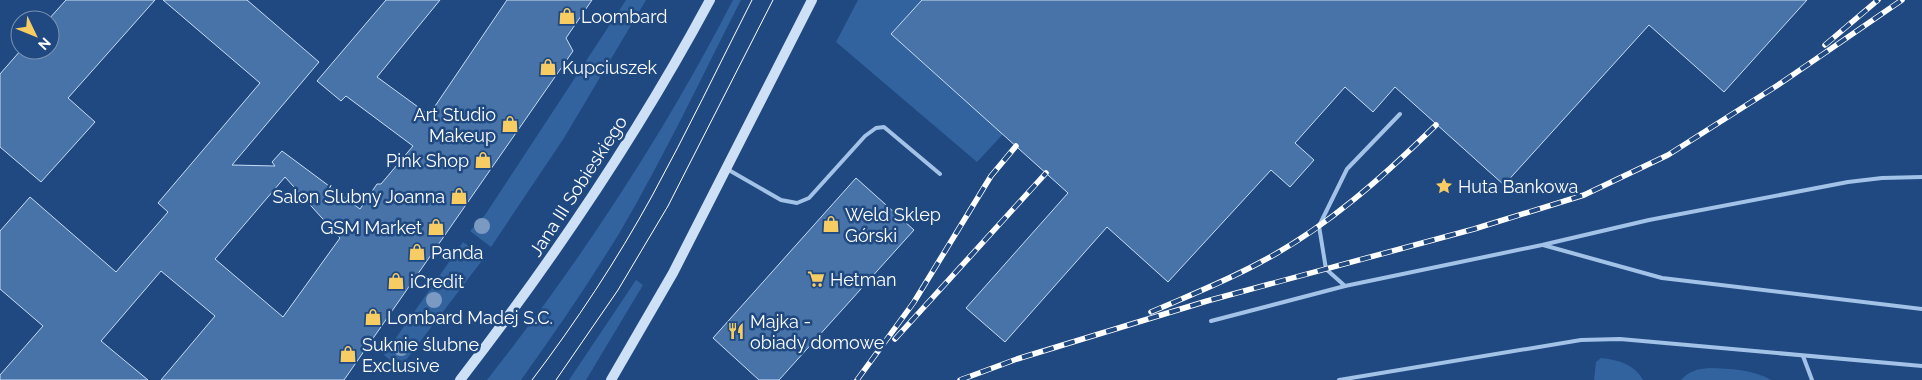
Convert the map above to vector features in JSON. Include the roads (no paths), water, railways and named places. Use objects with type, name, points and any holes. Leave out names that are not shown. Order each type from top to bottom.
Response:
[{"type":"main road","name":"Jana III Sobieskiego","points":[[460,380],[527,291],[611,168],[710,0]]},
{"type":"main road","points":[[611,380],[673,273],[812,0]]},
{"type":"lane","points":[[1345,286],[1326,269],[1319,226],[1347,168],[1400,114]]},
{"type":"lane","points":[[727,169],[781,200],[797,203],[809,198],[865,136],[876,128],[884,127],[940,174]]},
{"type":"lane","points":[[1211,320],[1345,286],[1542,245],[1648,220],[1848,182],[1882,178],[1922,177]]},
{"type":"lane","points":[[1542,245],[1662,278],[1922,309]]},
{"type":"lane","points":[[1339,380],[1581,340],[1620,339],[1922,366]]},
{"type":"lane","points":[[1803,356],[1812,380]]},
{"type":"tram line","points":[[532,380],[595,290],[639,220],[678,148],[752,0]]},
{"type":"tram line","points":[[556,380],[618,290],[668,206],[773,0]]},
{"type":"railway","points":[[1825,45],[1878,0]]},
{"type":"railway","points":[[960,380],[1017,359],[1207,301],[1474,229],[1584,195],[1668,155],[1778,85],[1902,0]]},
{"type":"railway","points":[[1151,312],[1246,270],[1307,234],[1353,200],[1436,125]]},
{"type":"railway","points":[[857,380],[914,302],[991,176],[1016,146]]},
{"type":"railway","points":[[895,339],[1046,173]]},
{"type":"place","name":"Loombard","points":[[567,16]]},
{"type":"place","name":"Kupciuszek","points":[[548,67]]},
{"type":"place","name":"Art Studio Makeup","points":[[510,124]]},
{"type":"place","name":"Pink Shop","points":[[483,160]]},
{"type":"place","name":"Huta Bankowa","points":[[1444,186]]},
{"type":"place","name":"Salon Ślubny Joanna","points":[[459,196]]},
{"type":"place","name":"Weld Sklep Górski","points":[[831,224]]},
{"type":"place","name":"GSM Market","points":[[436,227]]},
{"type":"place","name":"Panda","points":[[417,252]]},
{"type":"place","name":"Hetman","points":[[816,279]]},
{"type":"place","name":"iCredit","points":[[396,281]]},
{"type":"place","name":"Lombard Madej S.C.","points":[[373,317]]},
{"type":"place","name":"Majka - obiady domowe","points":[[736,331]]},
{"type":"place","name":"Suknie ślubne Exclusive","points":[[348,354]]}]
